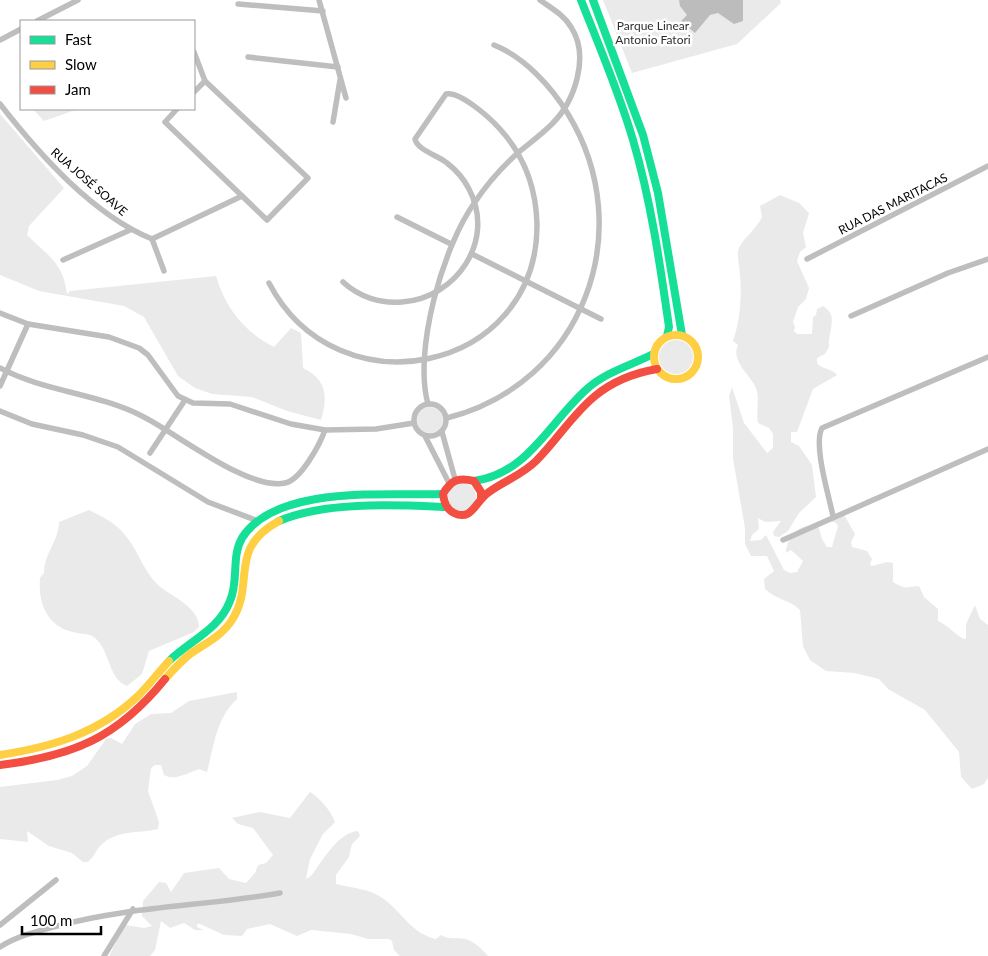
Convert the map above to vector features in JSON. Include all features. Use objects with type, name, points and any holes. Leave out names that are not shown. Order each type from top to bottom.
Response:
[{"type":"main road","points":[[582,0],[632,138],[647,195],[669,327],[667,336]]},
{"type":"main road","points":[[593,0],[645,145],[658,193],[682,335]]},
{"type":"main road","points":[[682,335],[695,344],[698,352],[696,367],[692,373],[677,380],[670,379],[657,369],[654,354],[660,340],[667,336],[682,335]]},
{"type":"main road","points":[[446,507],[444,494],[452,481],[461,478],[486,482],[505,472],[528,454],[565,410],[590,387],[616,371],[654,354]]},
{"type":"main road","points":[[481,499],[511,481],[536,461],[573,416],[596,395],[621,380],[644,371],[657,369]]},
{"type":"main road","points":[[0,765],[34,760],[75,748],[96,740],[133,715],[178,665],[192,652],[215,638],[231,622],[236,613],[242,592],[246,552],[256,537],[276,522],[300,512],[329,508],[446,507],[457,514],[470,514],[475,510],[481,499],[481,492],[474,481]]},
{"type":"main road","points":[[0,755],[50,748],[73,740],[114,717],[139,695],[172,658],[205,634],[221,619],[231,600],[234,564],[238,548],[246,533],[258,521],[278,510],[316,499],[444,494]]},
{"type":"street","points":[[39,20],[78,0]]},
{"type":"street","points":[[319,0],[346,98]]},
{"type":"street","points":[[428,404],[425,360],[435,294],[451,244],[475,201],[518,153],[552,124],[565,108],[578,74],[577,42],[566,20],[540,0]]},
{"type":"street","points":[[238,4],[323,11]]},
{"type":"street","points":[[0,40],[20,30]]},
{"type":"street","points":[[446,418],[486,405],[523,382],[551,356],[562,342],[581,309],[597,258],[600,215],[592,167],[585,146],[565,108],[536,74],[509,53],[494,45]]},
{"type":"street","points":[[176,110],[165,122],[267,220],[308,178],[205,81],[195,55]]},
{"type":"street","points":[[248,57],[338,67]]},
{"type":"street","points":[[333,122],[341,78]]},
{"type":"street","points":[[195,91],[205,81]]},
{"type":"street","points":[[269,283],[289,314],[302,328],[333,348],[350,355],[387,362],[425,360],[461,347],[480,336],[506,312],[525,281],[535,248],[537,214],[531,181],[518,153],[506,135],[483,113],[450,93],[443,97],[416,136],[415,142],[448,163],[459,174],[475,201],[476,228],[472,254],[454,280],[435,294],[412,301],[391,302],[360,294],[343,282]]},
{"type":"street","name":"RUA JOSÉ SOAVE","points":[[0,104],[34,146],[70,182],[130,230],[152,239]]},
{"type":"street","name":"RUA DAS MARITACAS","points":[[807,259],[988,166]]},
{"type":"street","points":[[164,271],[152,239],[242,196]]},
{"type":"street","points":[[397,217],[451,244]]},
{"type":"street","points":[[63,260],[130,230]]},
{"type":"street","points":[[472,254],[600,319]]},
{"type":"street","points":[[851,316],[948,273],[988,259]]},
{"type":"street","points":[[0,313],[28,324],[109,337],[139,348],[156,366],[171,388],[185,400],[240,407],[285,423],[324,430],[376,429],[414,423]]},
{"type":"street","points":[[0,386],[28,324]]},
{"type":"street","points":[[832,516],[819,442],[822,428],[988,357]]},
{"type":"street","points":[[0,368],[7,372],[103,400],[141,415],[211,459],[246,475],[284,484],[294,479],[302,470],[314,453],[324,430]]},
{"type":"street","points":[[150,453],[185,400]]},
{"type":"street","points":[[428,404],[435,404],[442,408],[446,418],[442,432],[452,481],[425,436],[417,430],[414,423],[418,409],[428,404]]},
{"type":"street","points":[[0,411],[32,424],[83,435],[118,447],[208,502],[258,521]]},
{"type":"street","points":[[425,436],[432,436],[442,432]]},
{"type":"street","points":[[783,540],[832,516],[988,449]]},
{"type":"street","points":[[0,925],[56,880]]},
{"type":"street","points":[[0,947],[46,929],[89,917],[133,909],[242,900],[280,893]]},
{"type":"street","points":[[104,956],[133,909]]},
{"type":"green space","name":"Parque Linear Antonio Fatori","points":[[603,0],[780,0],[781,3],[737,44],[632,73]]},
{"type":"green space","points":[[34,110],[75,110],[44,121]]},
{"type":"green space","points":[[0,114],[64,188],[29,226],[27,235],[48,254],[58,267],[65,283],[67,294],[70,291],[216,276],[230,308],[237,318],[263,341],[274,347],[291,328],[301,333],[303,368],[317,378],[324,390],[325,403],[321,420],[287,411],[252,397],[212,394],[195,388],[178,376],[144,317],[124,306],[39,291],[0,275]]},
{"type":"green space","points":[[780,195],[799,203],[809,213],[803,233],[806,247],[800,252],[797,261],[809,288],[806,299],[798,307],[793,322],[794,331],[797,334],[812,334],[813,317],[816,315],[817,309],[823,306],[828,310],[832,319],[829,347],[825,354],[817,358],[817,363],[837,375],[813,389],[797,432],[791,432],[791,442],[799,446],[812,465],[816,497],[799,513],[788,531],[779,537],[774,536],[773,532],[781,521],[765,522],[758,518],[759,529],[752,535],[750,541],[761,540],[766,535],[784,570],[790,573],[797,572],[803,561],[791,550],[786,553],[792,536],[802,528],[813,526],[819,528],[822,539],[827,547],[832,547],[838,526],[836,523],[829,521],[843,513],[855,534],[851,542],[852,547],[867,551],[872,559],[870,564],[872,566],[887,562],[893,563],[893,582],[904,587],[919,586],[924,597],[938,609],[938,621],[964,639],[966,638],[966,624],[975,605],[980,619],[988,625],[988,778],[984,784],[972,789],[961,777],[959,752],[925,710],[888,689],[879,679],[855,673],[826,671],[810,660],[803,646],[800,610],[793,604],[765,589],[764,579],[774,571],[767,556],[751,556],[745,544],[745,528],[733,459],[733,428],[729,396],[732,387],[744,423],[767,453],[773,448],[773,434],[769,428],[758,423],[757,391],[755,385],[739,364],[736,352],[738,345],[733,341],[741,300],[738,251],[762,217],[760,206]]},
{"type":"green space","points":[[676,340],[683,341],[688,345],[692,350],[692,364],[688,369],[683,373],[676,374],[669,373],[664,369],[660,364],[659,357],[660,350],[664,345],[669,341]]},
{"type":"green space","points":[[430,407],[439,411],[443,420],[439,429],[430,433],[421,429],[417,420],[421,411]]},
{"type":"green space","points":[[462,483],[472,487],[476,497],[472,507],[462,511],[452,507],[448,497],[452,487]]},
{"type":"green space","points":[[89,510],[117,526],[129,540],[144,567],[158,585],[190,608],[198,620],[199,627],[194,632],[149,651],[142,674],[127,686],[121,683],[113,672],[102,646],[95,638],[64,629],[56,624],[50,619],[42,604],[40,578],[44,573],[46,560],[57,535],[59,522]]},
{"type":"green space","points":[[237,692],[237,699],[224,715],[220,724],[207,772],[199,769],[182,776],[168,777],[164,775],[161,765],[155,765],[151,768],[148,791],[159,822],[158,829],[120,834],[113,837],[100,846],[88,862],[83,862],[72,853],[49,846],[27,831],[28,842],[0,839],[0,787],[57,780],[72,776],[87,766],[106,739],[111,738],[122,744],[135,724],[151,714],[171,713],[189,701]]},
{"type":"green space","points":[[310,792],[325,805],[335,822],[323,834],[310,859],[306,879],[311,876],[337,842],[344,836],[358,831],[360,836],[352,844],[349,857],[336,875],[336,884],[376,894],[419,932],[436,939],[441,935],[468,940],[478,946],[488,956],[400,956],[394,950],[392,941],[389,939],[368,939],[351,934],[311,930],[297,936],[270,924],[247,929],[242,936],[224,935],[200,924],[197,924],[197,927],[204,930],[195,930],[184,923],[170,928],[161,921],[155,950],[150,956],[109,956],[125,925],[144,928],[152,926],[142,916],[143,901],[159,882],[166,883],[171,892],[184,873],[219,868],[229,879],[246,883],[255,873],[258,865],[266,863],[273,855],[253,828],[238,824],[232,818],[260,812],[290,818]]},
{"type":"shaded area","points":[[679,0],[743,0],[743,21],[734,24],[718,13],[710,15],[695,33],[681,21],[687,15],[680,6]]},
{"type":"traffic: fast","points":[[581,0],[622,104],[639,163],[650,209],[658,256],[669,327],[667,336]]},
{"type":"traffic: fast","points":[[593,0],[643,135],[658,193],[682,335]]},
{"type":"traffic: fast","points":[[474,481],[493,476],[509,468],[524,457],[574,401],[595,382],[653,354]]},
{"type":"traffic: fast","points":[[169,661],[219,620],[225,611],[233,593],[239,545],[242,538],[258,521],[280,509],[306,501],[335,496],[443,494]]},
{"type":"traffic: fast","points":[[279,521],[317,510],[339,507],[383,505],[446,507]]},
{"type":"traffic: slow","points":[[680,335],[692,341],[697,348],[698,357],[697,366],[692,373],[685,378],[672,379],[664,376],[657,369],[654,353],[657,345],[664,338],[680,335]]},
{"type":"traffic: slow","points":[[165,679],[187,657],[228,626],[239,606],[245,567],[253,543],[263,532],[279,521]]},
{"type":"traffic: slow","points":[[0,755],[56,743],[91,729],[123,709],[138,696],[169,661]]},
{"type":"traffic: jam","points":[[481,499],[481,492],[474,481],[468,480],[459,480],[452,483],[443,494],[446,505],[451,511],[465,515],[489,492],[536,461],[579,411],[602,391],[624,378],[657,369]]},
{"type":"traffic: jam","points":[[0,765],[50,756],[93,740],[130,716],[165,679]]}]
